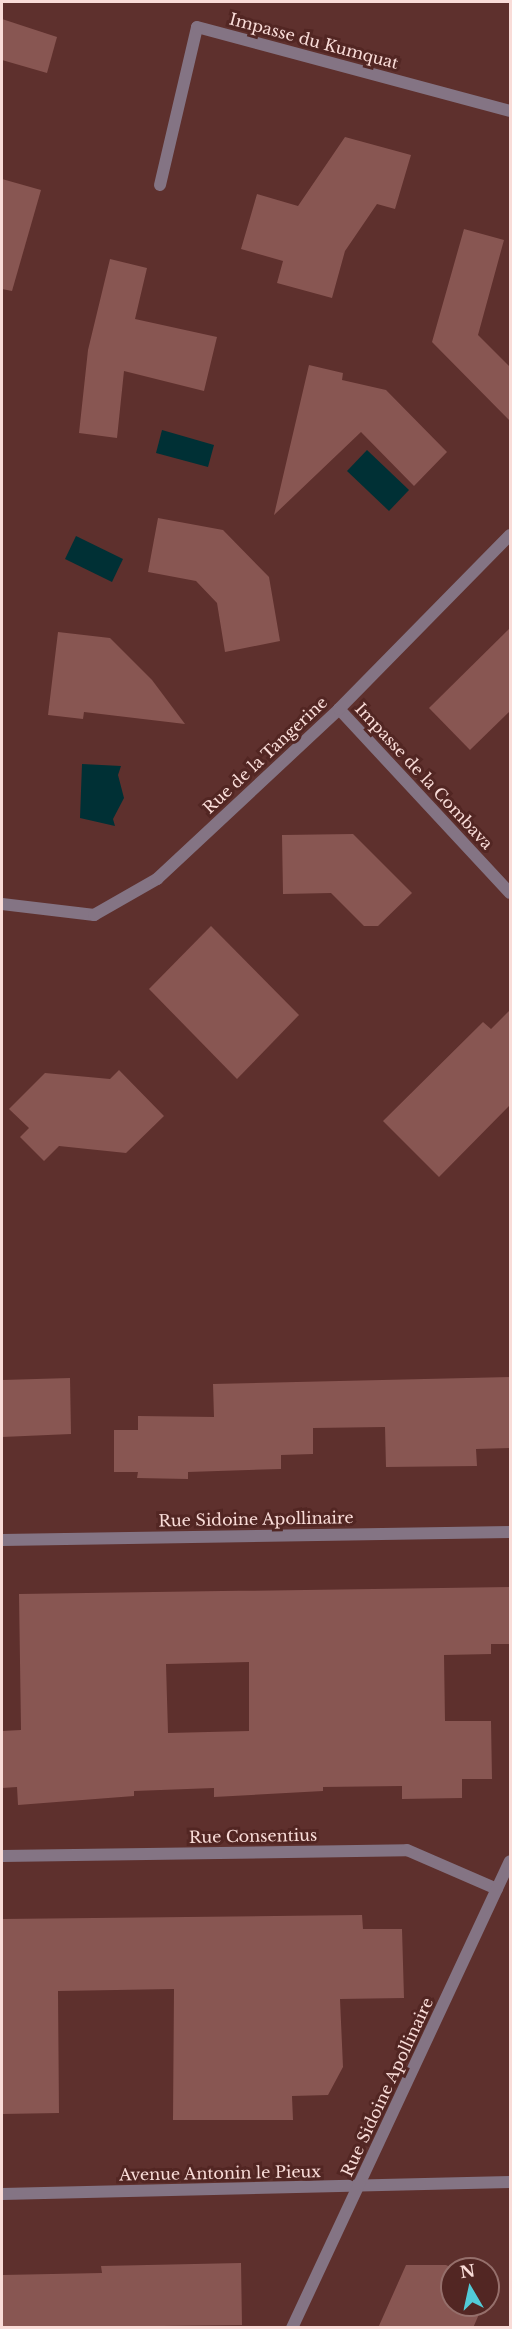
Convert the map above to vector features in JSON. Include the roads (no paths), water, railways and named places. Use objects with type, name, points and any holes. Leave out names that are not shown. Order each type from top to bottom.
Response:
[{"type":"street","name":"Impasse du Kumquat","points":[[160,185],[197,27],[510,111]]},
{"type":"street","name":"Rue de la Tangerine","points":[[2,904],[94,915],[157,879],[339,709],[510,536]]},
{"type":"street","name":"Impasse de la Combava","points":[[339,709],[510,892]]},
{"type":"street","name":"Rue Sidoine Apollinaire","points":[[2,1539],[510,1532]]},
{"type":"street","name":"Rue Consentius","points":[[2,1856],[407,1851],[497,1889]]},
{"type":"street","name":"Rue Sidoine Apollinaire","points":[[292,2328],[510,1861]]},
{"type":"street","name":"Avenue Antonin le Pieux","points":[[2,2194],[510,2182]]},
{"type":"water","points":[[162,430],[214,445],[208,467],[156,453]]},
{"type":"water","points":[[367,450],[409,490],[389,511],[347,471]]},
{"type":"water","points":[[76,536],[123,559],[112,582],[65,559]]},
{"type":"water","points":[[82,764],[121,766],[118,775],[124,798],[113,819],[115,826],[80,818]]}]
